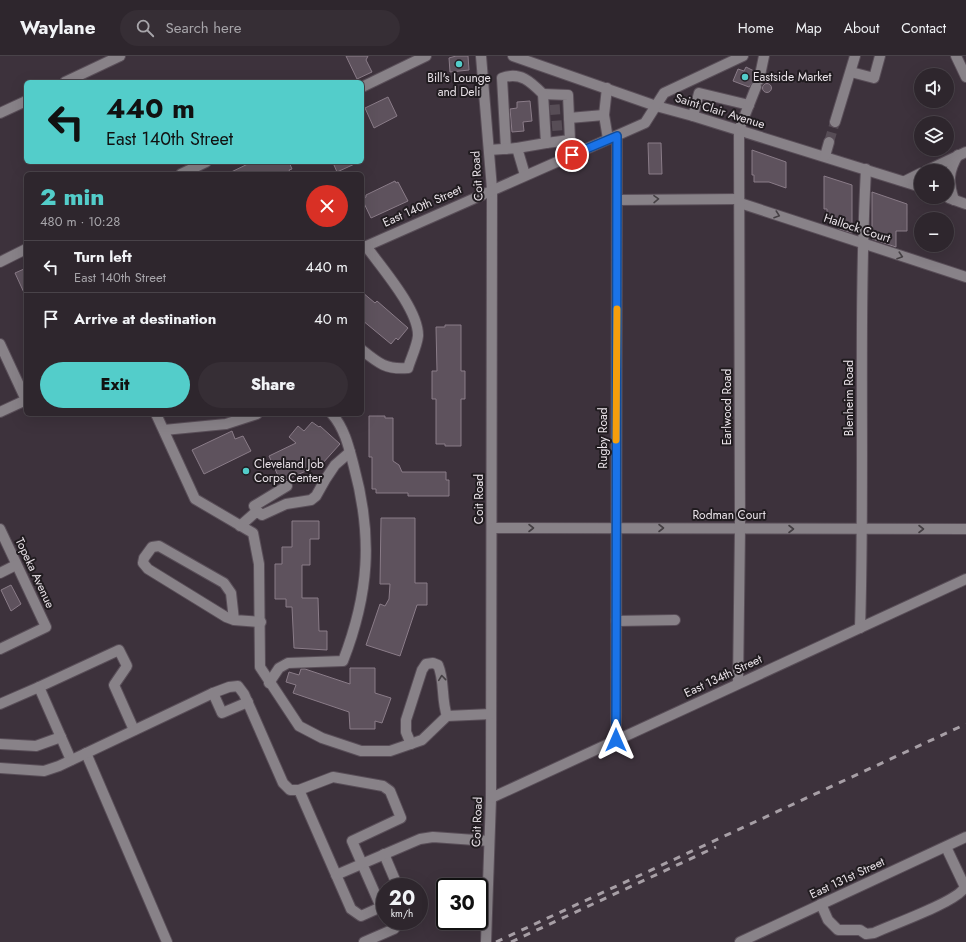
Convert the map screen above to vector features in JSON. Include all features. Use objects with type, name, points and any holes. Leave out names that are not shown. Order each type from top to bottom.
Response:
[{"type":"street","points":[[70,80],[120,56]]},
{"type":"street","points":[[364,86],[426,56]]},
{"type":"street","name":"Coit Road","points":[[481,56],[492,189],[491,798],[486,942]]},
{"type":"street","name":"Saint Clair Avenue","points":[[513,56],[656,106],[694,116],[914,184]]},
{"type":"street","name":"East 140th Street","points":[[364,247],[492,189],[645,123],[664,93],[743,56]]},
{"type":"street","points":[[739,130],[758,84],[764,56]]},
{"type":"street","points":[[835,122],[856,56]]},
{"type":"street","points":[[850,72],[874,78],[880,56]]},
{"type":"street","points":[[956,56],[966,77]]},
{"type":"street","points":[[506,149],[502,78],[511,75],[530,81],[543,94],[549,126],[546,143]]},
{"type":"street","points":[[692,80],[699,93],[694,116]]},
{"type":"street","name":"Rugby Road","points":[[607,88],[604,115],[613,137],[617,200],[616,740]]},
{"type":"street","points":[[699,93],[749,105]]},
{"type":"street","points":[[489,150],[517,148],[570,140],[566,117],[568,95],[543,94]]},
{"type":"street","points":[[0,114],[24,102]]},
{"type":"street","points":[[566,117],[604,115]]},
{"type":"street","name":"Earlwood Road","points":[[738,683],[740,528],[739,130]]},
{"type":"street","points":[[825,156],[829,142]]},
{"type":"street","points":[[517,148],[525,175]]},
{"type":"street","points":[[941,164],[962,154]]},
{"type":"street","points":[[954,165],[962,154]]},
{"type":"street","points":[[185,172],[202,164]]},
{"type":"street","name":"Blenheim Road","points":[[860,628],[862,529],[862,244],[866,169]]},
{"type":"street","points":[[905,181],[914,176]]},
{"type":"street","name":"Hallock Court","points":[[617,200],[740,201],[862,244],[966,277]]},
{"type":"street","points":[[954,200],[966,204]]},
{"type":"street","points":[[364,247],[402,296],[415,319],[418,336],[408,368],[396,369],[378,364],[364,352]]},
{"type":"street","points":[[0,262],[24,250]]},
{"type":"street","points":[[0,344],[24,396]]},
{"type":"street","points":[[0,412],[24,401]]},
{"type":"street","points":[[157,416],[195,500],[253,533],[259,564],[260,667],[269,683],[299,726],[322,738],[361,751],[390,750],[422,740],[447,716],[491,714]]},
{"type":"street","points":[[164,430],[226,424],[251,416]]},
{"type":"street","points":[[269,683],[279,668],[288,663],[343,661],[356,629],[364,589],[367,541],[362,496],[350,452],[340,424],[334,416]]},
{"type":"street","points":[[287,486],[254,506],[262,515],[286,504],[311,500],[316,496],[336,465],[350,452]]},
{"type":"street","points":[[240,526],[257,510]]},
{"type":"street","name":"Rodman Court","points":[[492,528],[966,529]]},
{"type":"street","name":"Topeka Avenue","points":[[0,529],[46,628],[0,649]]},
{"type":"street","points":[[234,620],[230,593],[224,584],[159,546],[152,547],[144,558],[145,567],[217,613],[234,620],[260,622]]},
{"type":"street","points":[[0,573],[16,565]]},
{"type":"street","name":"East 134th Street","points":[[491,798],[966,579]]},
{"type":"street","points":[[616,621],[676,620]]},
{"type":"street","points":[[0,704],[120,650],[127,666],[114,685],[134,730]]},
{"type":"street","points":[[411,744],[405,728],[406,720],[422,670],[426,664],[433,663],[438,665],[442,673],[443,704],[447,716]]},
{"type":"street","points":[[0,768],[44,771],[71,760],[213,693],[229,686],[238,686],[248,702],[283,783],[290,790],[299,790],[333,777],[383,786],[390,792],[401,818],[352,841],[381,907],[361,916],[352,909],[299,790]]},
{"type":"street","points":[[39,687],[62,736],[71,760]]},
{"type":"street","points":[[213,693],[222,713],[248,702]]},
{"type":"street","points":[[0,744],[36,746],[62,736]]},
{"type":"street","points":[[86,753],[167,942]]},
{"type":"street","points":[[336,875],[420,839],[433,837],[489,841]]},
{"type":"street","name":"East 131st Street","points":[[740,942],[966,837]]},
{"type":"street","points":[[821,904],[828,920],[838,930],[860,930],[866,934],[874,932],[948,900],[961,894],[965,887],[946,847]]},
{"type":"street","points":[[384,854],[394,878]]},
{"type":"street","points":[[364,942],[392,930]]},
{"type":"building","points":[[346,56],[368,56],[366,60],[372,72],[357,79]]},
{"type":"building","name":"Bill's Lounge and Deli","points":[[456,56],[468,56],[469,70],[450,72],[449,58]]},
{"type":"building","name":"Eastside Market","points":[[746,67],[754,71],[753,82],[749,87],[733,81],[738,69],[744,71]]},
{"type":"building","points":[[765,84],[769,84],[771,88],[769,92],[765,92],[763,90],[763,86]]},
{"type":"building","points":[[388,97],[397,116],[374,128],[365,108]]},
{"type":"building","points":[[530,101],[532,121],[523,122],[524,131],[512,132],[510,109],[517,108],[517,102]]},
{"type":"building","points":[[648,143],[661,143],[662,174],[649,174]]},
{"type":"building","points":[[752,150],[786,162],[786,188],[769,182],[754,182],[754,175],[752,175]]},
{"type":"building","points":[[248,164],[290,164],[292,169],[289,170],[290,172],[231,172]]},
{"type":"building","points":[[336,164],[355,164],[337,172],[334,165]]},
{"type":"building","points":[[824,176],[852,185],[852,233],[839,229],[839,224],[827,219],[827,209],[824,209]]},
{"type":"building","points":[[395,181],[396,183],[398,182],[408,201],[371,218],[364,203],[364,198],[366,195]]},
{"type":"building","points":[[872,192],[907,204],[907,231],[896,231],[896,247],[872,239]]},
{"type":"building","points":[[24,269],[24,293],[15,273]]},
{"type":"building","points":[[364,294],[375,303],[377,301],[408,328],[398,340],[396,338],[391,344],[364,322]]},
{"type":"building","points":[[445,325],[461,325],[461,371],[465,371],[465,399],[461,399],[461,446],[445,446],[445,444],[436,444],[436,399],[432,399],[432,371],[437,371],[436,327],[445,327]]},
{"type":"building","points":[[369,416],[385,416],[385,418],[393,418],[393,461],[399,465],[402,472],[446,472],[446,480],[449,480],[449,496],[408,496],[408,493],[376,493],[376,489],[372,489],[372,457],[369,457]]},
{"type":"building","points":[[312,422],[319,427],[320,426],[340,444],[322,464],[281,482],[269,456],[296,443],[289,437],[298,426],[304,431]]},
{"type":"building","points":[[232,431],[235,439],[243,436],[251,451],[204,474],[192,450]]},
{"type":"building","points":[[381,518],[415,518],[415,583],[427,583],[427,605],[417,605],[400,656],[366,645],[380,604],[385,606],[389,599],[390,584],[380,584]]},
{"type":"building","points":[[292,521],[319,521],[319,539],[310,539],[310,565],[302,565],[302,598],[318,598],[319,631],[327,631],[327,650],[294,648],[292,607],[286,607],[286,599],[275,599],[275,564],[282,564],[282,547],[292,547]]},
{"type":"building","points":[[11,585],[21,604],[11,611],[1,590]]},
{"type":"building","points":[[350,668],[375,668],[375,693],[391,698],[382,723],[375,721],[375,729],[350,729],[349,712],[293,693],[296,685],[286,682],[289,672],[299,675],[301,669],[305,669],[350,684]]},
{"type":"tunnel","points":[[550,110],[563,109]]},
{"type":"tunnel","points":[[829,142],[835,122]]},
{"type":"tunnel","points":[[552,126],[564,125]]},
{"type":"railway","points":[[496,942],[966,724]]},
{"type":"railway","points":[[511,942],[716,847]]},
{"type":"slow traffic","points":[[616,440],[617,309]]},
{"type":"place","name":"Bill's Lounge and Deli","points":[[459,64]]},
{"type":"place","name":"Eastside Market","points":[[745,77]]},
{"type":"place","name":"Cleveland Job Corps Center","points":[[246,471]]},
{"type":"route","points":[[572,155],[617,136],[616,740]]}]
